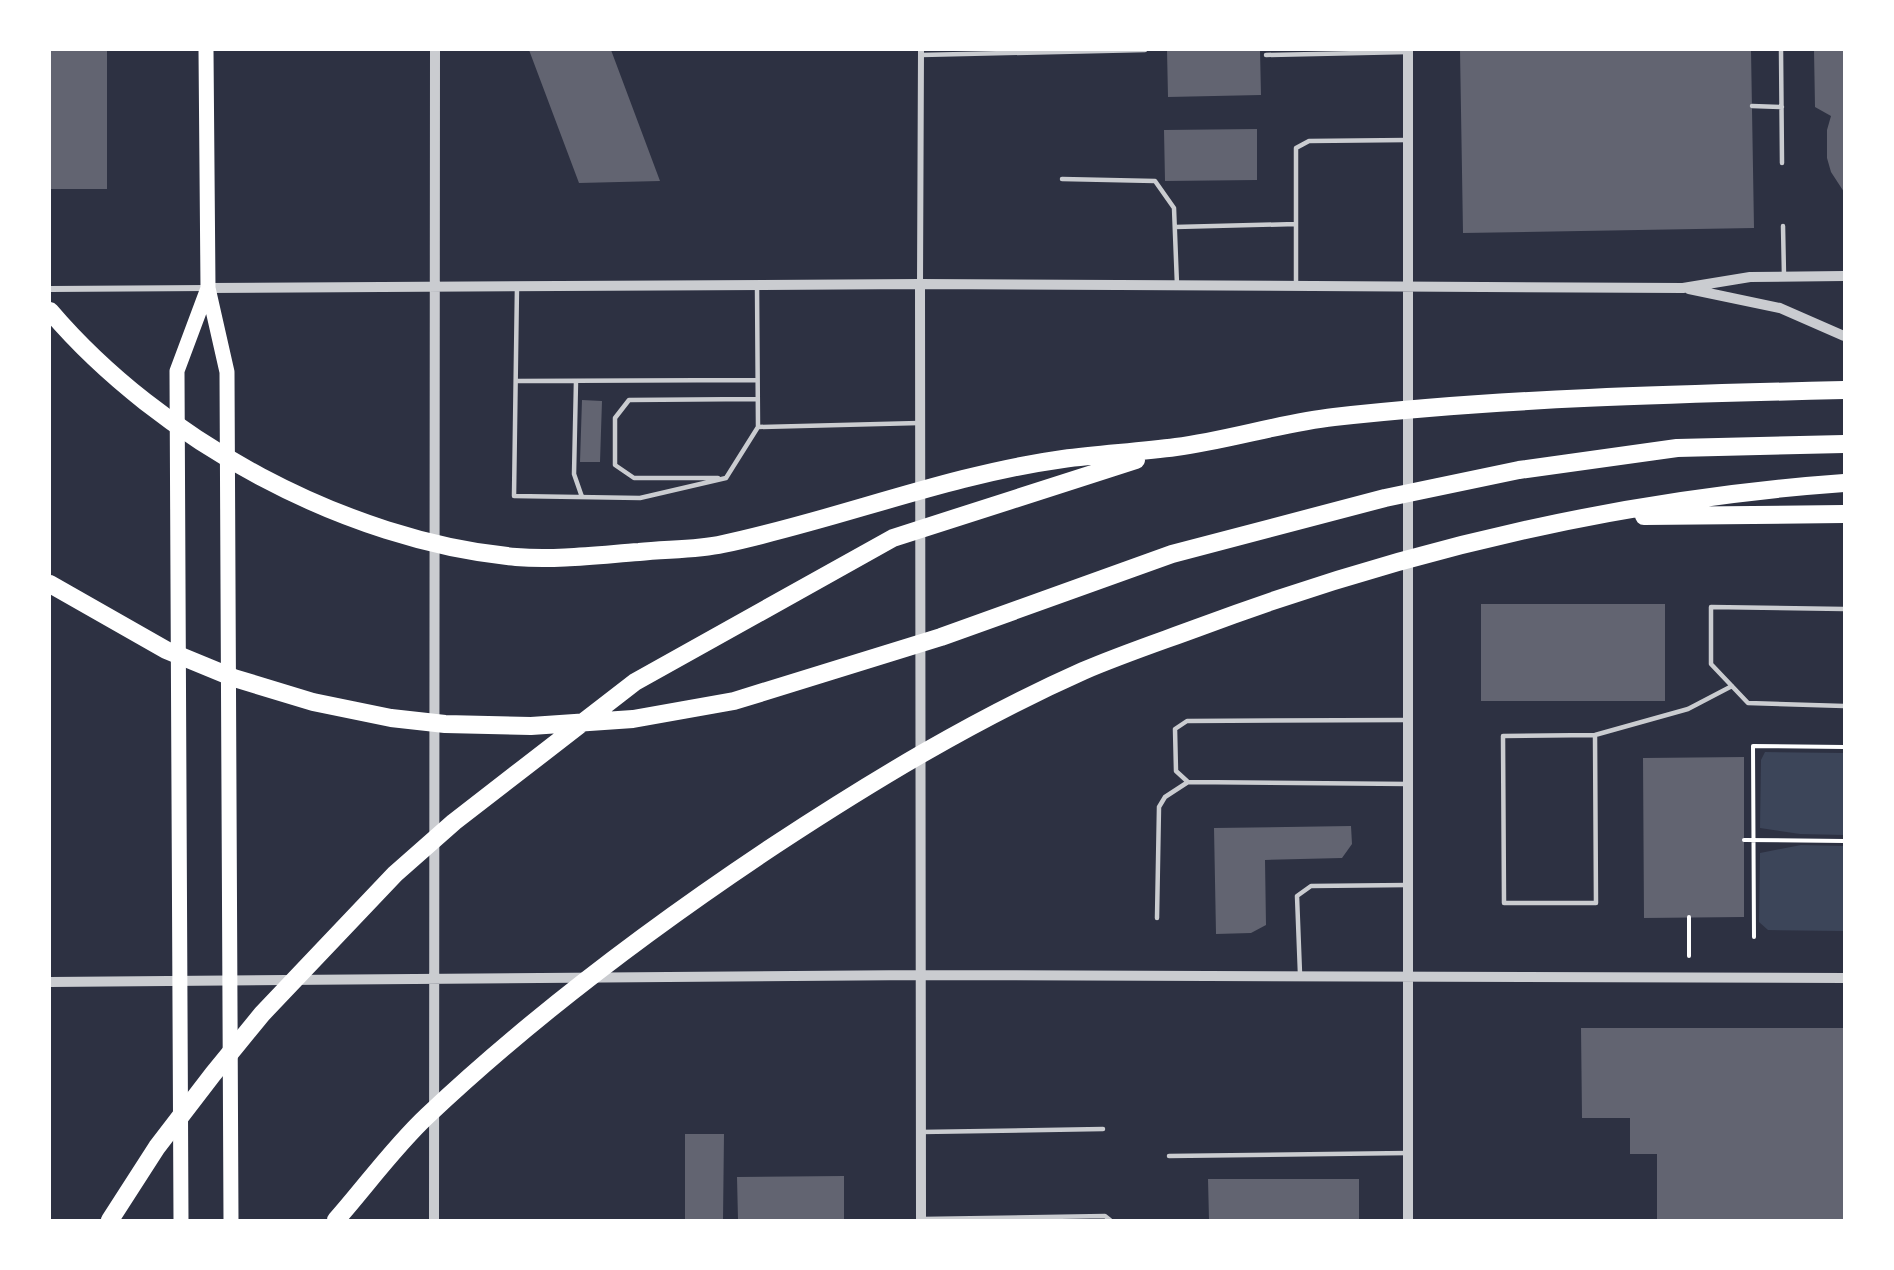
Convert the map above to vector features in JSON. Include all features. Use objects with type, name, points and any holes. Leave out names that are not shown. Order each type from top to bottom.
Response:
[{"type":"highway","points":[[50,310],[113,377],[164,417],[287,491],[422,542],[516,557],[564,558],[720,545],[987,474],[1060,459],[1178,447],[1327,418],[1445,406],[1680,394],[1845,390]]},
{"type":"highway","points":[[50,584],[166,650],[234,678],[313,702],[391,718],[446,724],[531,726],[633,719],[734,701],[941,637],[1172,554],[1385,498],[1519,470],[1677,448],[1845,444]]},
{"type":"highway","points":[[110,1221],[137,1177],[213,1074],[262,1014],[395,874],[454,822],[635,681],[893,538],[1178,447]]},
{"type":"highway","points":[[336,1221],[425,1118],[558,1003],[717,883],[902,763],[994,714],[1086,670],[1265,603],[1405,559],[1594,515],[1758,489],[1845,483]]},
{"type":"highway","points":[[1594,515],[1845,514]]},
{"type":"main road","points":[[206,50],[208,288],[226,372],[231,1221]]},
{"type":"main road","points":[[181,1221],[178,982],[177,371],[208,288]]},
{"type":"street","points":[[434,1221],[435,50]]},
{"type":"street","points":[[1408,51],[1408,1221]]},
{"type":"street","points":[[921,52],[921,1220]]},
{"type":"street","points":[[50,289],[920,284],[1683,288],[1750,277],[1845,276]]},
{"type":"street","points":[[1683,288],[1780,308],[1845,336]]},
{"type":"street","points":[[50,982],[921,975],[1845,978]]},
{"type":"lane","points":[[921,52],[1145,50]]},
{"type":"lane","points":[[1781,50],[1782,163]]},
{"type":"lane","points":[[1266,56],[1408,51]]},
{"type":"lane","points":[[1752,106],[1782,107]]},
{"type":"lane","points":[[1296,286],[1296,147],[1309,141],[1407,140]]},
{"type":"lane","points":[[1062,179],[1155,181],[1174,207],[1178,285]]},
{"type":"lane","points":[[1175,227],[1296,224]]},
{"type":"lane","points":[[1783,226],[1784,276]]},
{"type":"lane","points":[[517,286],[514,496],[640,498],[726,478],[758,427],[757,285]]},
{"type":"lane","points":[[516,381],[757,380]]},
{"type":"lane","points":[[576,381],[574,474],[582,497]]},
{"type":"lane","points":[[726,478],[634,478],[615,465],[615,418],[629,400],[757,399]]},
{"type":"lane","points":[[758,427],[920,423]]},
{"type":"lane","points":[[1845,609],[1711,607],[1711,664],[1748,703],[1845,706]]},
{"type":"lane","points":[[1594,735],[1596,903],[1504,903],[1503,736],[1594,735],[1688,710],[1732,686]]},
{"type":"lane","points":[[1188,782],[1176,771],[1175,729],[1187,721],[1408,720]]},
{"type":"lane","points":[[1158,918],[1159,807],[1165,797],[1188,782],[1408,784]]},
{"type":"lane","points":[[1300,978],[1297,896],[1311,886],[1408,885]]},
{"type":"lane","points":[[921,1132],[1103,1129]]},
{"type":"lane","points":[[1169,1156],[1408,1153]]},
{"type":"lane","points":[[921,1220],[1105,1216],[1110,1221]]},
{"type":"path","points":[[1754,937],[1753,746],[1845,747]]},
{"type":"path","points":[[1744,840],[1845,841]]},
{"type":"path","points":[[1689,917],[1689,978]]},
{"type":"shaded area","points":[[1765,752],[1844,753],[1844,835],[1800,834],[1760,828],[1761,760]]},
{"type":"shaded area","points":[[1801,845],[1844,846],[1844,931],[1768,930],[1759,922],[1760,853]]},
{"type":"building","points":[[50,50],[107,50],[107,189],[50,189]]},
{"type":"building","points":[[529,50],[611,50],[660,181],[579,183]]},
{"type":"building","points":[[1167,50],[1260,50],[1261,95],[1168,97]]},
{"type":"building","points":[[1460,50],[1751,50],[1754,228],[1463,233]]},
{"type":"building","points":[[1814,50],[1844,50],[1844,192],[1831,172],[1827,158],[1827,130],[1831,116],[1815,107]]},
{"type":"building","points":[[1257,129],[1257,180],[1165,181],[1164,130]]},
{"type":"building","points":[[582,400],[602,401],[600,462],[580,462]]},
{"type":"building","points":[[1481,604],[1665,604],[1665,701],[1481,701]]},
{"type":"building","points":[[1744,757],[1744,917],[1644,918],[1643,758]]},
{"type":"building","points":[[1351,826],[1352,844],[1342,858],[1265,860],[1266,925],[1251,933],[1216,934],[1214,828]]},
{"type":"building","points":[[1581,1028],[1844,1028],[1843,1220],[1657,1220],[1657,1154],[1630,1154],[1630,1118],[1582,1118]]},
{"type":"building","points":[[685,1134],[724,1134],[723,1220],[685,1220]]},
{"type":"building","points":[[844,1176],[844,1220],[738,1220],[737,1177]]},
{"type":"building","points":[[1208,1179],[1359,1179],[1359,1220],[1209,1220]]}]
